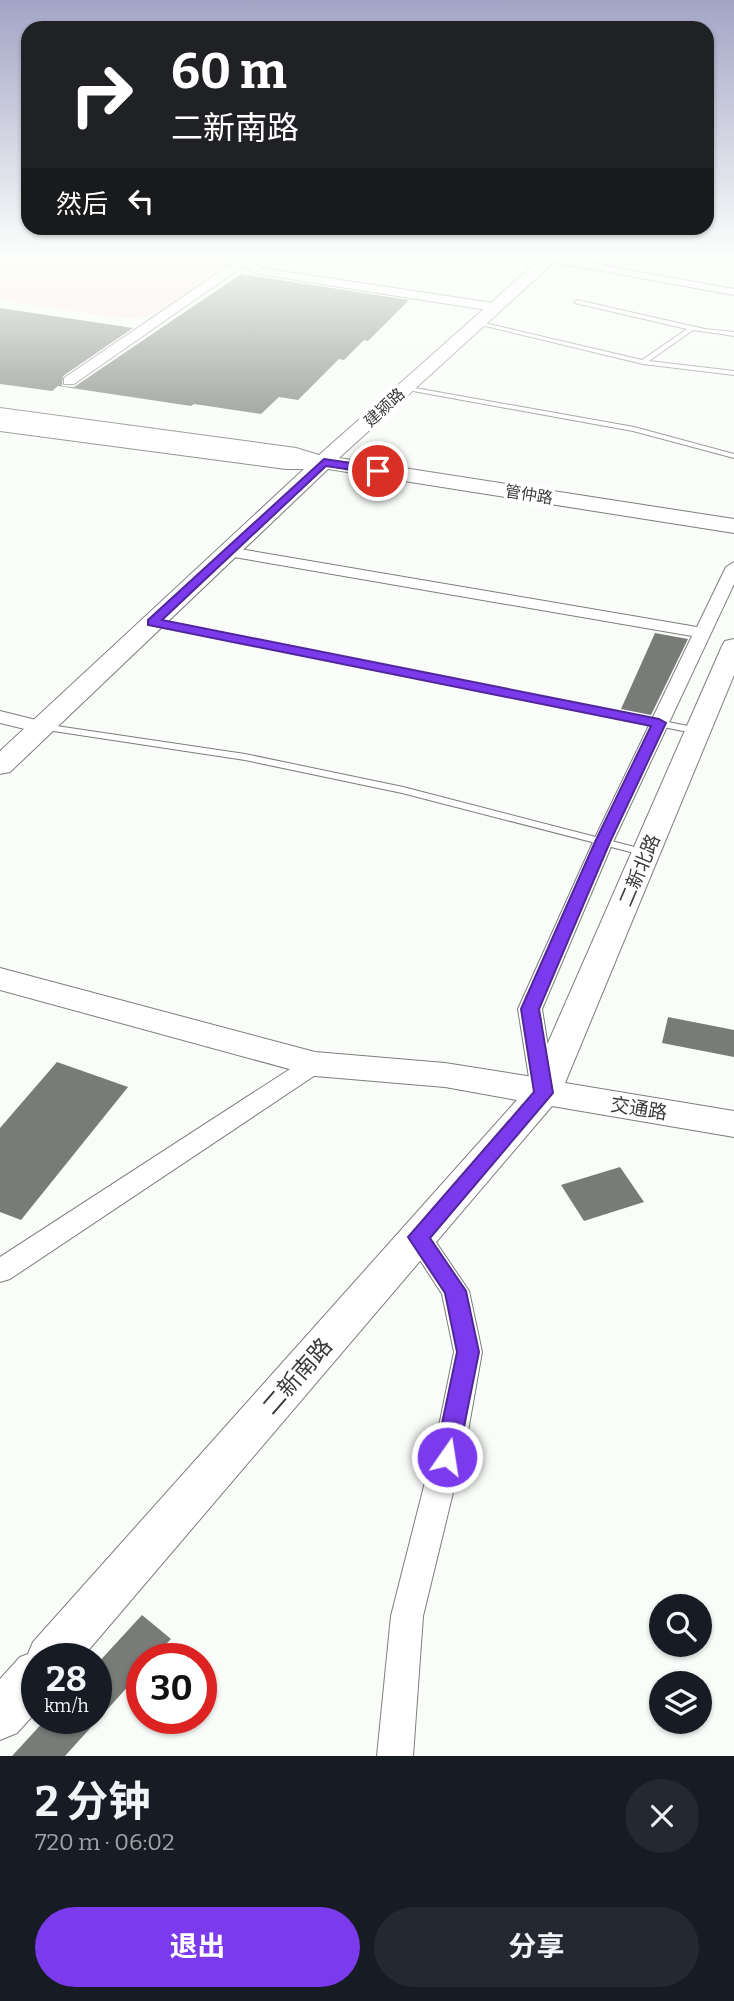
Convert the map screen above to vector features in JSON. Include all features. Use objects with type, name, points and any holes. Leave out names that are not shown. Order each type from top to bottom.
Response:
[{"type":"street","points":[[69,381],[136,335]]},
{"type":"street","name":"建颍路","points":[[0,766],[463,335]]},
{"type":"street","name":"管仲路","points":[[0,414],[296,454],[324,462],[734,526]]},
{"type":"street","name":"管仲路","points":[[0,425],[286,463],[324,462]]},
{"type":"street","points":[[228,552],[703,633]]},
{"type":"street","points":[[543,1093],[530,1009],[603,842],[734,567]]},
{"type":"street","name":"二新北路","points":[[543,1093],[734,646]]},
{"type":"street","points":[[0,717],[41,727]]},
{"type":"street","name":"交通路","points":[[0,979],[315,1064],[445,1075],[734,1124]]},
{"type":"street","points":[[0,1271],[315,1064]]},
{"type":"street","name":"二新南路","points":[[64,1643],[543,1093]]},
{"type":"street","points":[[395,1756],[407,1616],[453,1431],[468,1352],[455,1291],[418,1237]]},
{"type":"street","points":[[0,1716],[21,1692]]},
{"type":"lane","points":[[527,335],[643,362],[734,373]]},
{"type":"lane","points":[[643,362],[682,335]]},
{"type":"lane","points":[[404,388],[634,429],[734,456]]},
{"type":"lane","points":[[153,622],[698,731]]},
{"type":"lane","points":[[41,727],[271,762],[403,790],[646,853]]},
{"type":"building","points":[[0,335],[123,335],[63,376],[62,386],[74,387],[151,335],[374,335],[368,341],[364,340],[344,360],[339,359],[298,400],[279,397],[261,414],[58,386],[52,391],[0,384]]},
{"type":"building","points":[[655,633],[688,639],[651,715],[621,709]]},
{"type":"building","points":[[668,1017],[734,1030],[734,1057],[662,1043]]},
{"type":"building","points":[[57,1062],[128,1087],[21,1220],[0,1212],[0,1128]]},
{"type":"building","points":[[620,1167],[644,1202],[584,1221],[561,1185]]},
{"type":"building","points":[[142,1615],[171,1639],[167,1643],[126,1643],[126,1689],[112,1704],[112,1648]]},
{"type":"building","points":[[32,1734],[85,1734],[65,1756],[12,1756]]},
{"type":"route","points":[[378,471],[324,462],[153,622],[659,723],[603,842],[530,1009],[543,1093],[418,1237],[455,1291],[468,1352],[447,1457]]}]
